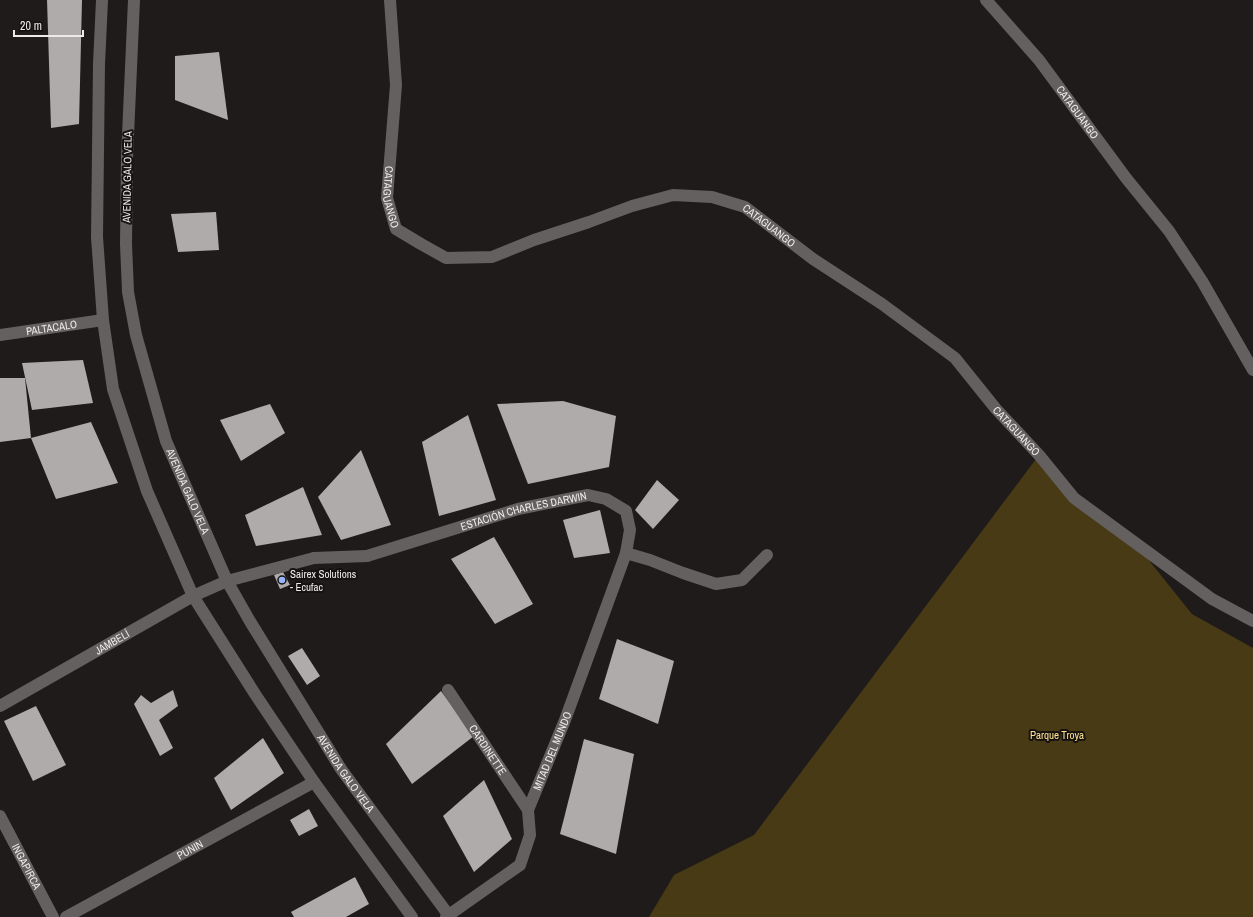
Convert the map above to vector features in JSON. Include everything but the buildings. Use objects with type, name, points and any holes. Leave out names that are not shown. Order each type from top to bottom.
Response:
[{"type":"street","points":[[102,0],[97,237],[103,320],[113,388],[144,484],[193,596],[254,694],[314,782],[412,917]]},
{"type":"street","name":"AVENIDA GALO VELA","points":[[134,0],[127,158],[126,244],[128,292],[136,335],[166,441],[227,581],[341,769],[448,916]]},
{"type":"street","name":"CATAGUANGO","points":[[390,0],[396,86],[386,198],[396,229],[446,258],[492,257],[534,240],[590,222],[632,206],[673,195],[712,197],[745,207],[812,259],[882,304],[955,358],[996,409],[1039,455],[1074,498],[1212,599],[1253,621]]},
{"type":"street","name":"CATAGUANGO","points":[[986,0],[1039,60],[1126,178],[1169,231],[1202,281],[1253,370]]},
{"type":"street","name":"PALTACALO","points":[[0,335],[103,320]]},
{"type":"street","name":"ESTACIÓN CHARLES DARWIN","points":[[227,581],[314,558],[367,556],[518,509],[588,495],[606,499],[626,511],[630,530],[626,553]]},
{"type":"street","points":[[626,553],[716,584],[742,580],[767,556]]},
{"type":"street","name":"MITAD DEL MUNDO","points":[[448,916],[520,864],[530,836],[528,810],[565,720],[626,553]]},
{"type":"street","name":"JAMBELÍ","points":[[0,706],[193,596],[227,581]]},
{"type":"street","name":"CARDINETTE","points":[[448,690],[528,810]]},
{"type":"street","name":"PUNIN","points":[[66,917],[314,782]]},
{"type":"street","name":"INGAPIRCA","points":[[0,816],[53,917]]},
{"type":"green space","name":"Parque Troya","points":[[1039,455],[1074,498],[1135,543],[1192,614],[1253,648],[1253,917],[649,917],[674,875],[754,835]]},
{"type":"place","name":"Sairex Solutions - Ecufac","points":[[282,580]]}]
